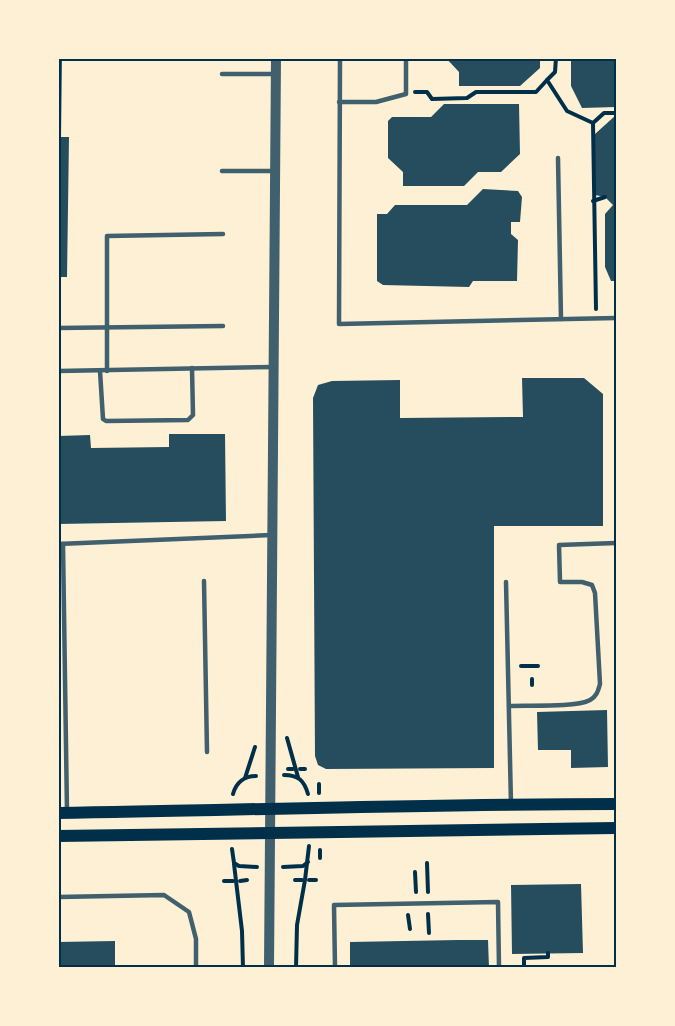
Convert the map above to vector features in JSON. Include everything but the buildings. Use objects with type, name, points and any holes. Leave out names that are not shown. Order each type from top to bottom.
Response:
[{"type":"main road","points":[[61,813],[616,804]]},
{"type":"main road","points":[[58,836],[616,828]]},
{"type":"street","points":[[269,968],[276,58]]},
{"type":"lane","points":[[340,58],[339,324],[616,318]]},
{"type":"lane","points":[[339,102],[376,102],[405,94],[405,58]]},
{"type":"lane","points":[[222,74],[276,74]]},
{"type":"lane","points":[[558,158],[561,319]]},
{"type":"lane","points":[[222,171],[275,171]]},
{"type":"lane","points":[[107,371],[107,236],[223,234]]},
{"type":"lane","points":[[58,327],[223,326]]},
{"type":"lane","points":[[58,371],[274,367]]},
{"type":"lane","points":[[100,371],[101,416],[106,421],[191,419],[193,415],[192,368]]},
{"type":"lane","points":[[61,813],[67,770],[61,544],[274,535]]},
{"type":"lane","points":[[508,706],[571,704],[590,700],[598,693],[600,684],[595,593],[592,585],[582,582],[560,582],[559,545],[616,543]]},
{"type":"lane","points":[[204,581],[207,752]]},
{"type":"lane","points":[[506,582],[511,804]]},
{"type":"lane","points":[[58,770],[67,770]]},
{"type":"lane","points":[[58,897],[164,895],[189,912],[196,939],[196,968]]},
{"type":"lane","points":[[335,968],[334,905],[428,902],[498,902],[499,968]]},
{"type":"path","points":[[405,92],[427,92],[432,99],[467,98],[476,92],[536,92],[555,72],[556,58]]},
{"type":"path","points":[[547,80],[567,111],[593,123]]},
{"type":"path","points":[[597,319],[593,123],[604,113],[616,113]]},
{"type":"path","points":[[593,201],[605,196]]},
{"type":"path","points":[[521,666],[538,666]]},
{"type":"path","points":[[532,679],[532,685]]},
{"type":"path","points":[[293,775],[305,784],[308,793]]},
{"type":"path","points":[[233,795],[235,786],[251,776]]},
{"type":"path","points":[[319,784],[319,794]]},
{"type":"path","points":[[320,850],[320,858]]},
{"type":"path","points":[[232,851],[243,968]]},
{"type":"path","points":[[296,968],[297,925],[309,851]]},
{"type":"path","points":[[294,867],[303,866],[308,862]]},
{"type":"path","points":[[428,862],[428,892]]},
{"type":"path","points":[[234,863],[246,867]]},
{"type":"path","points":[[415,872],[416,891]]},
{"type":"path","points":[[240,881],[247,880]]},
{"type":"path","points":[[295,880],[302,880]]},
{"type":"path","points":[[309,880],[316,880]]},
{"type":"path","points":[[224,881],[232,881]]},
{"type":"path","points":[[428,914],[429,933]]},
{"type":"path","points":[[408,915],[410,929]]},
{"type":"path","points":[[524,968],[524,958],[548,957],[548,954]]}]
